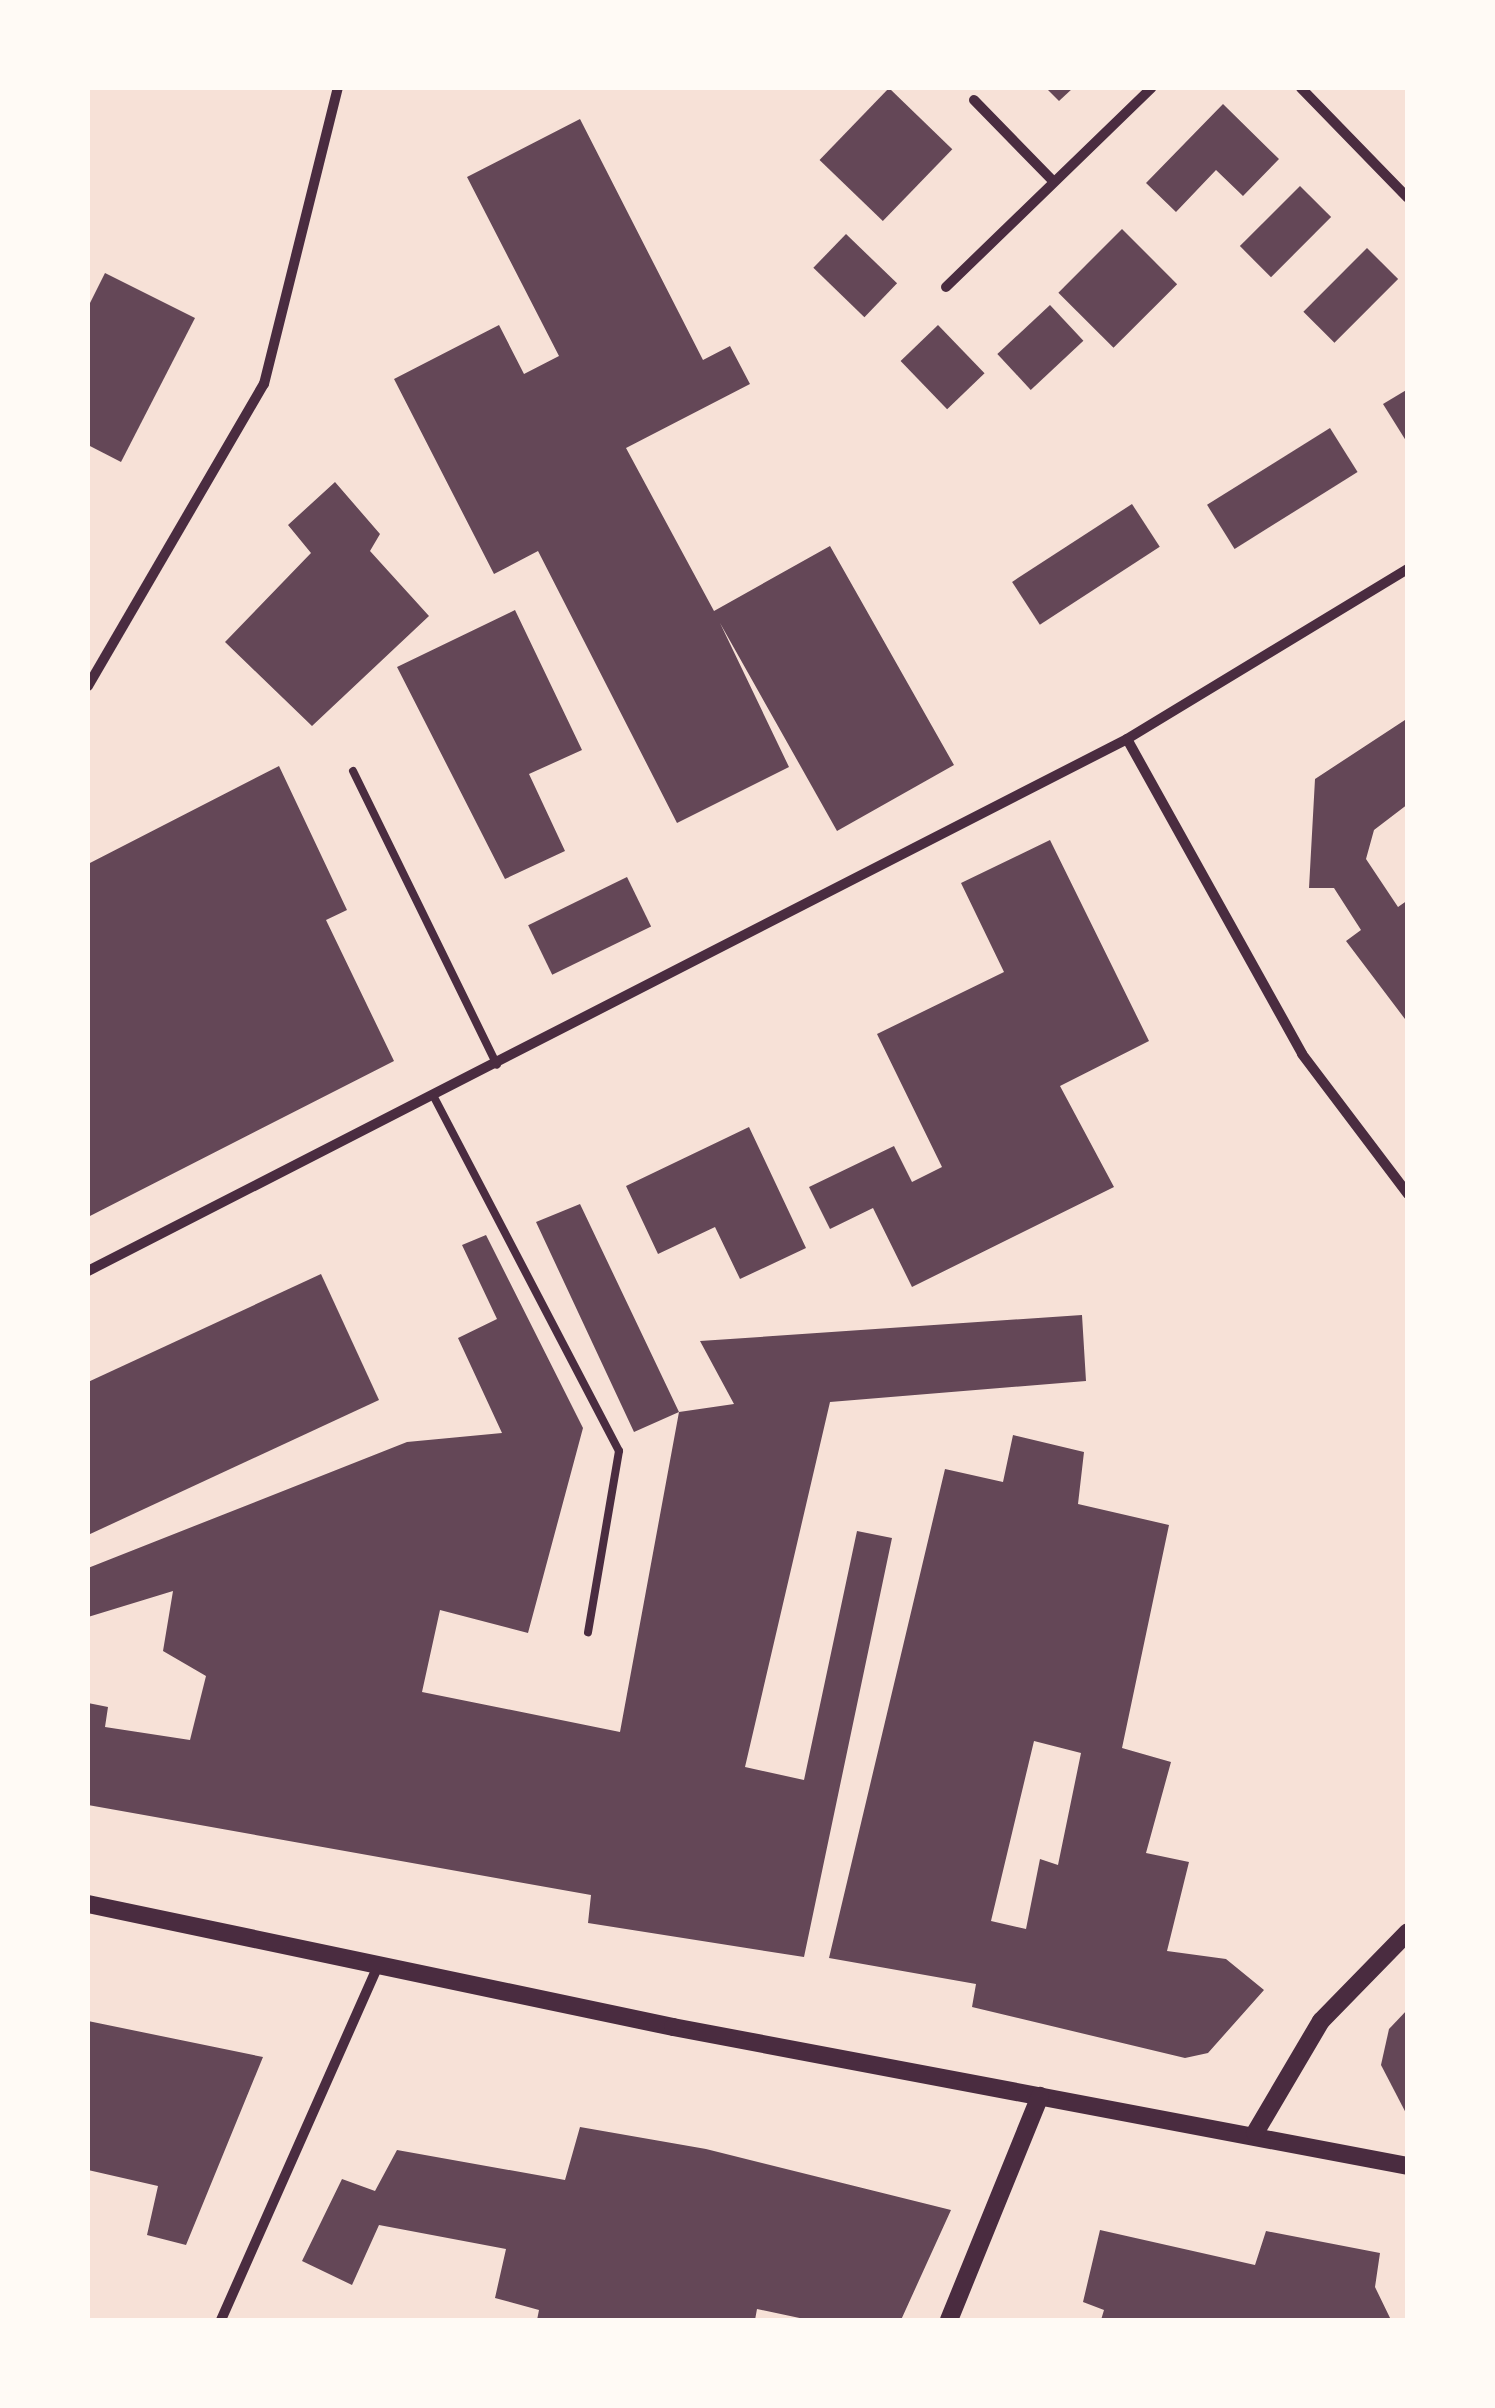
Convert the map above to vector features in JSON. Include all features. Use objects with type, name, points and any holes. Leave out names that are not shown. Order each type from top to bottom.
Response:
[{"type":"street","points":[[88,686],[264,384],[338,88]]},
{"type":"street","points":[[946,287],[1150,88]]},
{"type":"street","points":[[1302,88],[1408,198]]},
{"type":"street","points":[[974,100],[1053,181]]},
{"type":"street","points":[[88,1271],[435,1099],[1024,784],[1127,739],[1408,569]]},
{"type":"street","points":[[1127,739],[1302,1054],[1408,1194]]},
{"type":"street","points":[[88,1904],[378,1965],[1040,2096],[1255,2133],[1408,2166]]},
{"type":"street","points":[[1255,2133],[1321,2021],[1408,1932]]},
{"type":"street","points":[[221,2320],[378,1965]]},
{"type":"street","points":[[949,2320],[1040,2096]]},
{"type":"lane","points":[[352,771],[497,1064]]},
{"type":"lane","points":[[435,1099],[619,1452],[588,1632]]},
{"type":"building","points":[[889,88],[952,149],[883,221],[820,160]]},
{"type":"building","points":[[1046,88],[1073,88],[1059,101]]},
{"type":"building","points":[[1223,104],[1279,159],[1243,196],[1216,170],[1176,212],[1146,183]]},
{"type":"building","points":[[580,119],[703,360],[730,346],[750,384],[626,448],[714,611],[830,546],[954,765],[837,831],[720,623],[789,767],[677,823],[538,551],[494,574],[394,379],[499,325],[524,374],[559,356],[467,177]]},
{"type":"building","points":[[1300,186],[1331,217],[1271,277],[1240,246]]},
{"type":"building","points":[[1122,229],[1177,284],[1114,348],[1058,293]]},
{"type":"building","points":[[846,234],[897,283],[864,317],[813,268]]},
{"type":"building","points":[[1367,248],[1398,279],[1334,343],[1303,312]]},
{"type":"building","points":[[105,273],[195,318],[121,462],[88,445],[88,307]]},
{"type":"building","points":[[1050,305],[1083,341],[1031,390],[997,354]]},
{"type":"building","points":[[938,325],[985,373],[947,409],[901,361]]},
{"type":"building","points":[[1408,389],[1408,444],[1383,404]]},
{"type":"building","points":[[1330,428],[1358,472],[1235,549],[1207,505]]},
{"type":"building","points":[[335,482],[380,534],[370,551],[429,616],[312,726],[225,642],[311,553],[288,525]]},
{"type":"building","points":[[1132,504],[1160,547],[1040,625],[1012,582]]},
{"type":"building","points":[[515,610],[582,750],[529,774],[565,851],[505,879],[397,667]]},
{"type":"building","points":[[1408,718],[1408,804],[1374,830],[1366,859],[1398,907],[1408,900],[1408,1023],[1346,941],[1361,930],[1334,888],[1309,888],[1315,779]]},
{"type":"building","points":[[279,766],[347,910],[326,920],[394,1061],[88,1217],[88,864]]},
{"type":"building","points":[[1050,840],[1149,1041],[1060,1086],[1114,1187],[912,1287],[873,1208],[830,1229],[809,1187],[894,1146],[912,1182],[942,1167],[877,1034],[1004,972],[961,883]]},
{"type":"building","points":[[627,877],[651,926],[552,975],[528,925]]},
{"type":"building","points":[[749,1127],[806,1248],[740,1279],[715,1227],[658,1254],[626,1186]]},
{"type":"building","points":[[580,1204],[679,1412],[634,1432],[536,1222]]},
{"type":"building","points":[[486,1235],[583,1428],[528,1633],[440,1610],[422,1692],[620,1732],[679,1412],[734,1404],[700,1341],[1082,1315],[1086,1381],[830,1402],[745,1767],[804,1780],[857,1531],[892,1538],[804,1957],[588,1923],[591,1895],[88,1805],[88,1703],[108,1707],[105,1727],[190,1740],[206,1676],[163,1651],[173,1591],[88,1617],[88,1568],[407,1442],[502,1433],[458,1338],[497,1319],[462,1245]]},
{"type":"building","points":[[321,1274],[379,1400],[88,1535],[88,1382]]},
{"type":"building","points":[[1013,1435],[1084,1452],[1078,1504],[1169,1525],[1122,1748],[1171,1762],[1146,1853],[1189,1862],[1167,1951],[1226,1959],[1264,1990],[1208,2053],[1185,2058],[972,2007],[976,1984],[829,1958],[945,1469],[1003,1482]],"holes":[[[1034,1741],[1081,1753],[1058,1865],[1040,1859],[1026,1929],[991,1921]]]},
{"type":"building","points":[[1408,2009],[1408,2117],[1381,2065],[1389,2029]]},
{"type":"building","points":[[88,2021],[263,2057],[186,2245],[147,2235],[158,2186],[88,2170]]},
{"type":"building","points":[[580,2127],[706,2149],[951,2210],[901,2320],[809,2320],[757,2309],[755,2320],[537,2320],[539,2310],[495,2298],[506,2249],[379,2225],[352,2285],[302,2261],[342,2179],[375,2191],[397,2150],[565,2180]]},
{"type":"building","points":[[1100,2230],[1255,2265],[1266,2231],[1380,2253],[1375,2287],[1391,2320],[1101,2320],[1104,2310],[1083,2302]]}]
